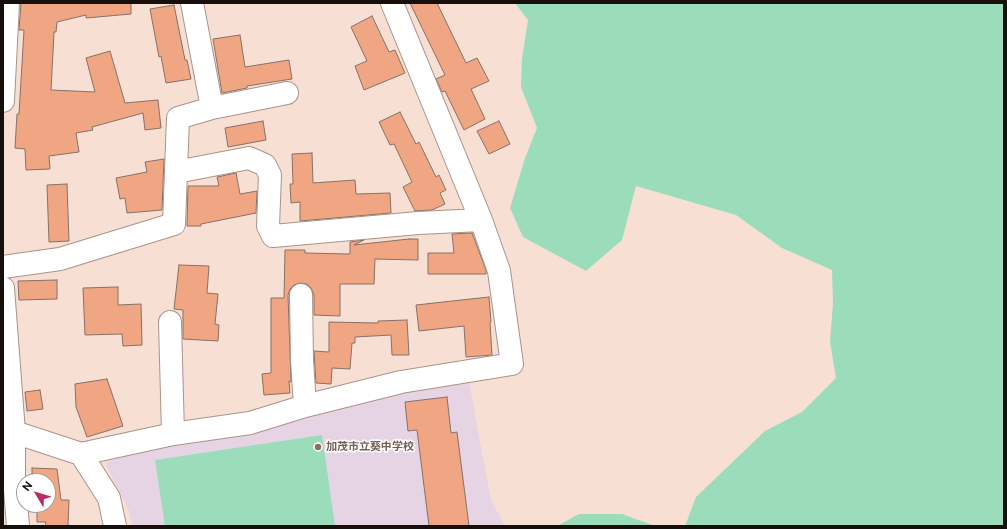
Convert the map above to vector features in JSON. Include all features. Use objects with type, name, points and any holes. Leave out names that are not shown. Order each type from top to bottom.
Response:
[{"type":"street","points":[[3,101],[8,3]]},
{"type":"street","points":[[192,3],[212,108]]},
{"type":"street","points":[[14,432],[81,454],[173,434],[250,423],[304,406],[401,382],[512,364],[499,271],[481,220],[392,3]]},
{"type":"street","points":[[3,267],[60,259],[174,224],[178,118],[212,108],[287,93]]},
{"type":"street","points":[[176,172],[249,158],[265,165],[270,175],[268,226],[273,236],[418,223],[481,220]]},
{"type":"street","points":[[3,288],[14,432],[8,480],[18,526]]},
{"type":"street","points":[[301,295],[304,406]]},
{"type":"street","points":[[170,322],[173,434]]},
{"type":"street","points":[[81,454],[109,498],[115,526]]},
{"type":"shaded area","name":"加茂市立葵中学校","points":[[468,377],[491,500],[505,526],[132,526],[129,511],[105,463],[131,454]]},
{"type":"green space","points":[[515,3],[1004,3],[1004,526],[685,526],[696,497],[765,431],[802,412],[836,378],[830,342],[833,303],[832,270],[782,248],[736,215],[636,186],[622,240],[586,271],[523,237],[510,208],[525,158],[537,128],[521,87],[522,59],[528,20]]},
{"type":"green space","points":[[322,435],[335,526],[165,526],[155,460]]},
{"type":"green space","points":[[579,514],[622,514],[655,526],[557,526]]},
{"type":"building","points":[[21,3],[131,3],[131,14],[86,18],[86,15],[57,22],[56,32],[54,32],[51,90],[95,92],[86,58],[110,51],[125,103],[158,100],[161,128],[145,130],[143,113],[92,127],[93,130],[76,133],[79,152],[49,156],[50,169],[26,170],[25,149],[15,148],[17,114],[19,114],[24,30],[19,30]]},
{"type":"building","points":[[410,3],[437,3],[466,63],[477,58],[489,81],[471,89],[485,119],[464,130],[445,91],[442,92],[436,79],[445,75]]},
{"type":"building","points":[[174,5],[185,60],[187,60],[191,79],[166,83],[161,56],[159,57],[150,9]]},
{"type":"building","points":[[372,16],[389,52],[395,50],[405,73],[364,90],[355,66],[367,61],[351,27]]},
{"type":"building","points":[[240,35],[245,67],[289,60],[292,79],[247,86],[247,88],[222,93],[213,39]]},
{"type":"building","points":[[400,112],[416,144],[419,142],[436,177],[439,175],[446,190],[440,193],[445,204],[432,210],[415,211],[403,187],[412,182],[394,144],[390,145],[379,122]]},
{"type":"building","points":[[263,121],[266,140],[228,147],[225,128]]},
{"type":"building","points":[[499,121],[510,144],[489,154],[477,131]]},
{"type":"building","points":[[312,153],[313,183],[355,180],[356,194],[390,193],[391,213],[300,221],[300,202],[291,203],[290,184],[293,184],[292,154]]},
{"type":"building","points":[[164,159],[162,210],[127,213],[125,198],[120,199],[116,178],[147,172],[145,162]]},
{"type":"building","points":[[236,173],[240,194],[257,191],[256,213],[201,224],[201,226],[187,226],[188,186],[219,186],[217,177]]},
{"type":"building","points":[[67,184],[69,241],[49,242],[47,185]]},
{"type":"building","points":[[472,233],[486,270],[486,274],[428,274],[428,253],[454,253],[452,234]]},
{"type":"building","points":[[418,239],[418,260],[375,259],[374,284],[340,284],[340,316],[314,315],[314,295],[311,288],[307,284],[300,283],[294,285],[290,289],[288,295],[291,382],[289,381],[290,393],[264,395],[262,374],[271,373],[271,298],[284,298],[285,250],[305,250],[305,253],[350,254],[350,242],[364,240],[354,245]]},
{"type":"building","points":[[179,265],[209,266],[207,293],[218,294],[215,324],[219,325],[218,341],[183,339],[183,310],[174,309]]},
{"type":"building","points":[[57,280],[57,299],[19,300],[18,281]]},
{"type":"building","points":[[118,287],[118,305],[141,304],[142,345],[123,346],[122,334],[85,335],[83,288]]},
{"type":"building","points":[[489,297],[492,355],[466,357],[464,326],[419,331],[416,305]]},
{"type":"building","points":[[407,320],[409,355],[392,355],[391,335],[355,337],[355,343],[352,343],[350,369],[332,368],[331,384],[316,383],[314,351],[329,352],[329,322],[378,323],[378,321]]},
{"type":"building","points":[[107,379],[123,426],[87,437],[76,407],[75,384]]},
{"type":"building","points":[[40,390],[43,409],[27,411],[25,392]]},
{"type":"building","points":[[447,397],[451,433],[457,432],[469,526],[429,526],[417,430],[408,431],[405,402]]},
{"type":"building","points":[[32,468],[57,469],[61,500],[69,500],[68,526],[45,526],[46,522],[37,522],[37,513],[56,513],[56,473],[32,473]]},
{"type":"place","name":"加茂市立葵中学校","points":[[318,447]]}]
